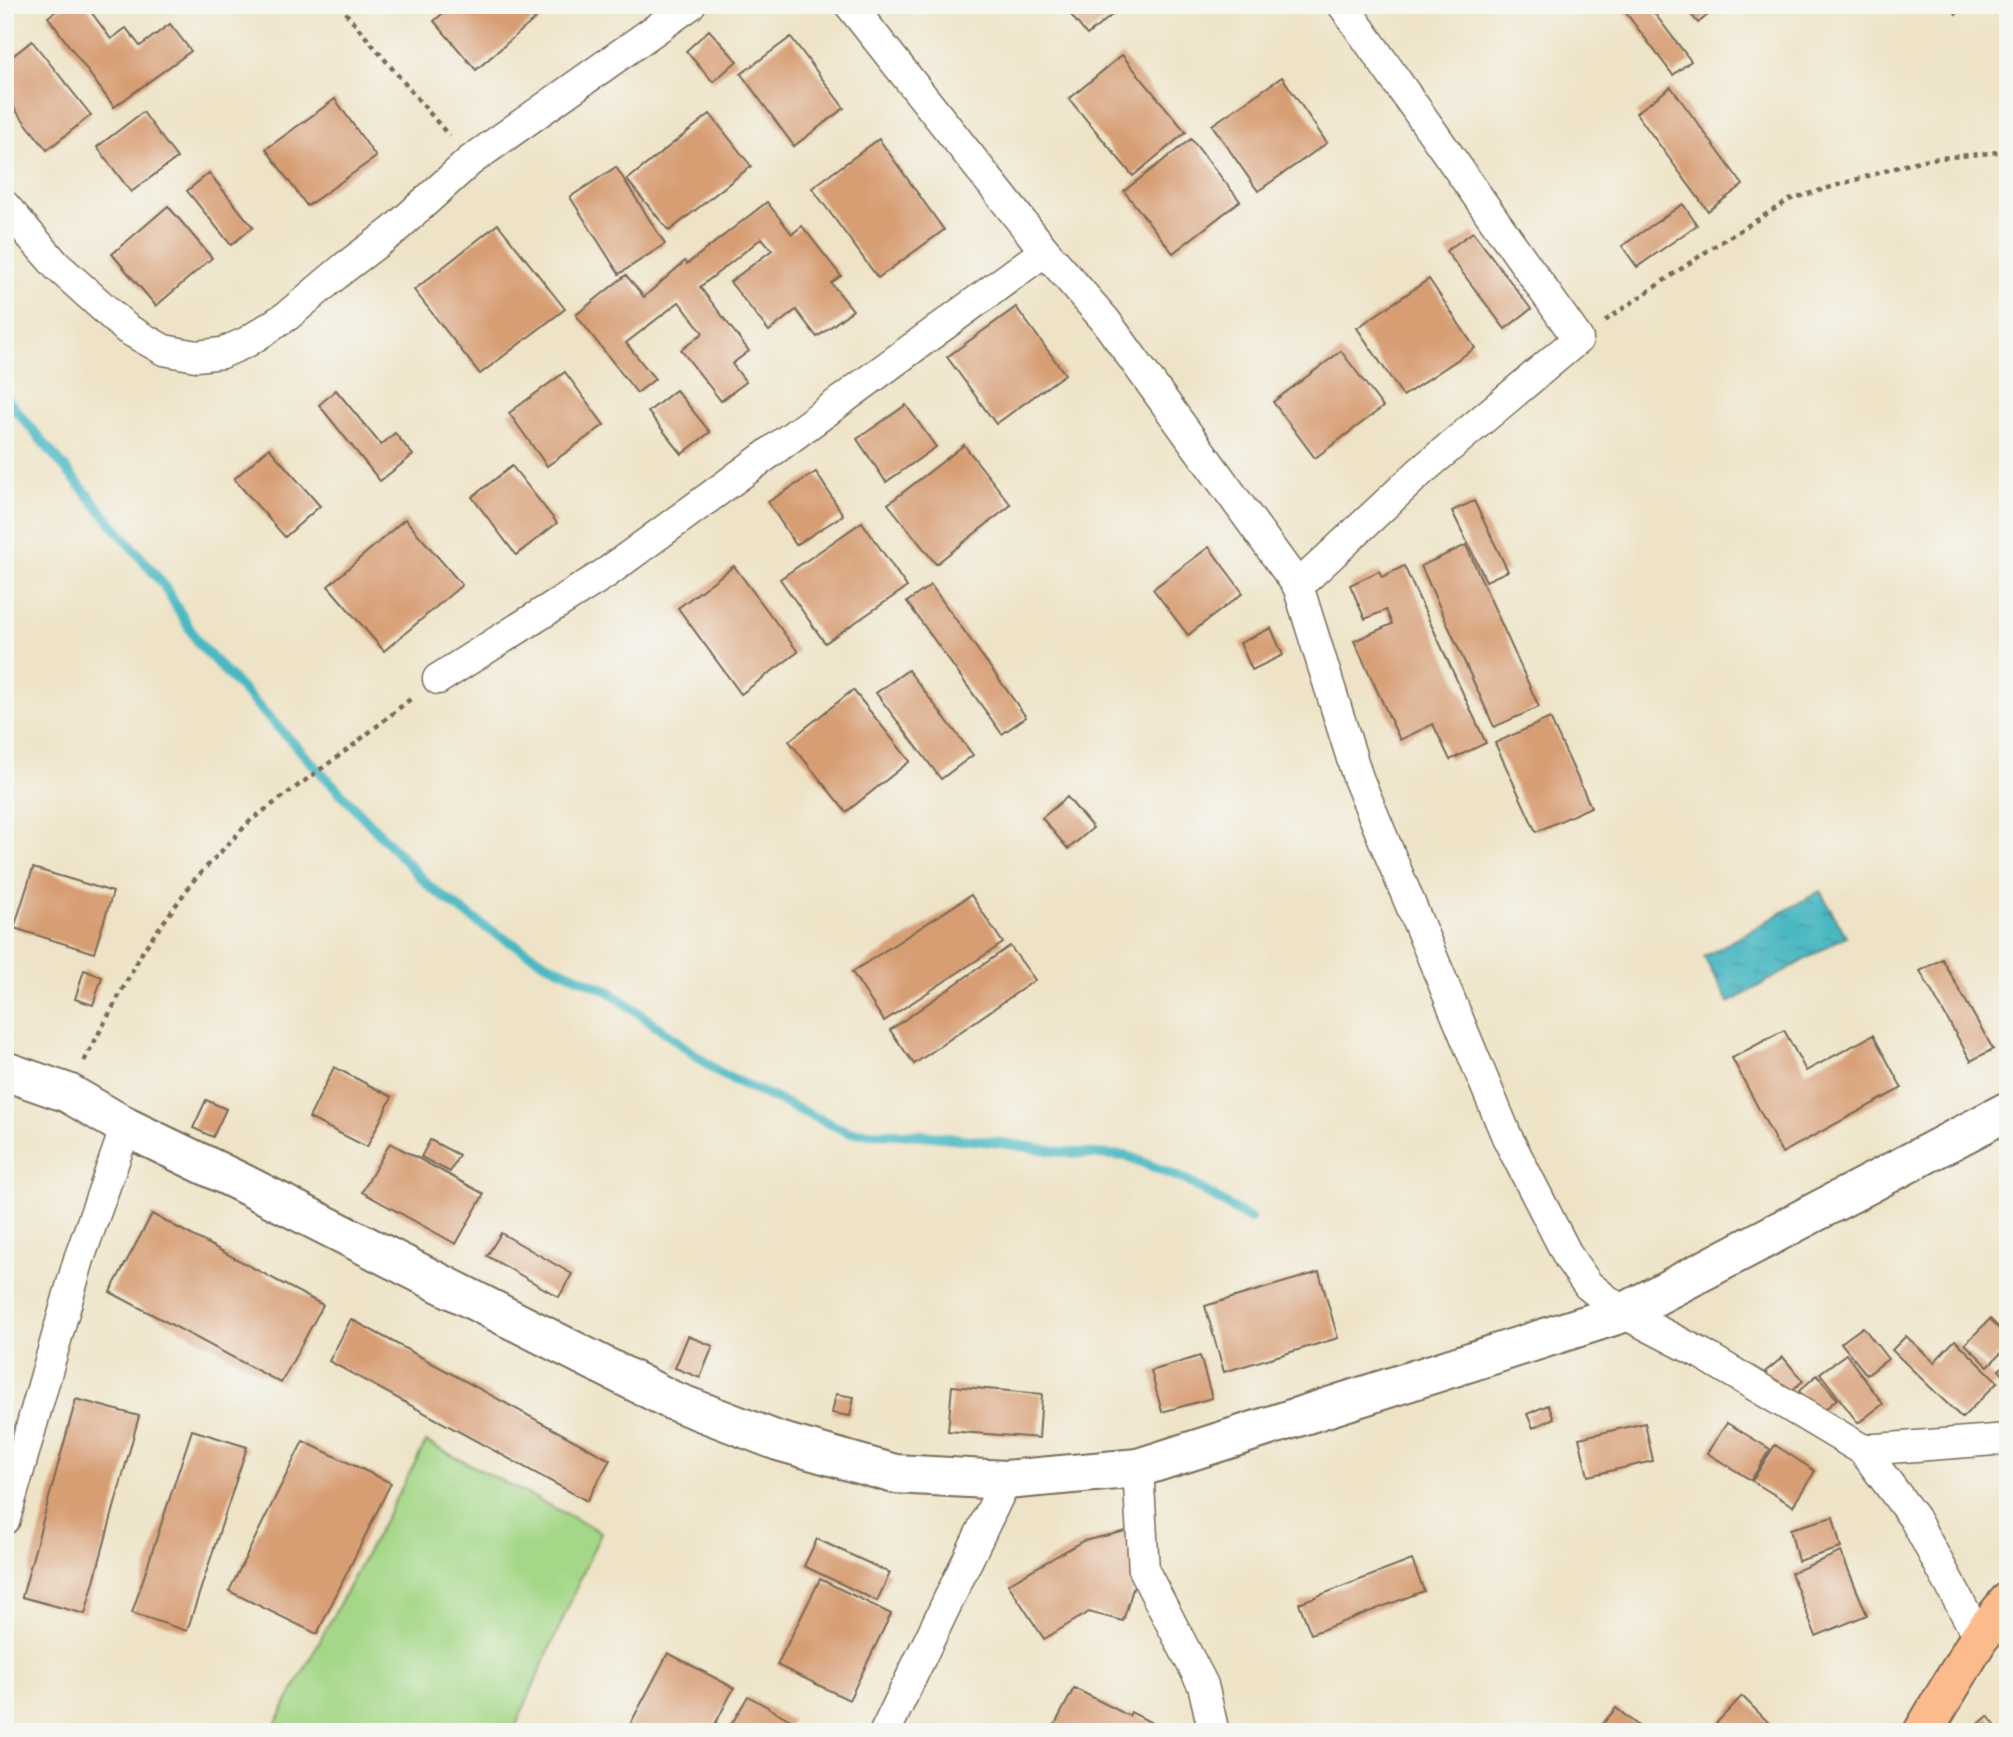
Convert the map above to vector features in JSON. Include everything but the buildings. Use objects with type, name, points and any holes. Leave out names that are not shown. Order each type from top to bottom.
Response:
[{"type":"main road","points":[[1923,1732],[1979,1638],[2008,1602]]},
{"type":"street","points":[[5,206],[56,265],[127,328],[164,350],[196,356],[222,353],[247,342],[287,316],[393,231],[470,161],[690,5]]},
{"type":"street","points":[[850,5],[1045,251],[1105,320],[1298,586],[1358,778],[1507,1138],[1569,1258],[1588,1285],[1623,1313],[1702,1354],[1864,1450],[1914,1518],[1979,1638]]},
{"type":"street","points":[[1298,586],[1420,472],[1578,339],[1343,5]]},
{"type":"street","points":[[438,678],[606,573],[1045,251]]},
{"type":"street","points":[[5,1071],[68,1093],[126,1127],[253,1188],[671,1401],[778,1441],[895,1474],[1006,1480],[1138,1468],[1623,1313],[2008,1111]]},
{"type":"street","points":[[5,1519],[79,1259],[126,1127]]},
{"type":"street","points":[[1864,1450],[2008,1439]]},
{"type":"street","points":[[1138,1468],[1144,1571],[1203,1685],[1212,1724],[1210,1732]]},
{"type":"street","points":[[885,1732],[1006,1480]]},
{"type":"path","points":[[339,5],[470,161]]},
{"type":"path","points":[[1578,339],[1713,247],[1791,199],[1922,159],[2008,151]]},
{"type":"path","points":[[68,1093],[144,949],[194,880],[251,820],[351,747],[438,678]]},
{"type":"green space","points":[[426,1442],[601,1532],[513,1732],[271,1732]]},
{"type":"water","points":[[1820,891],[1846,936],[1729,1003],[1704,957]]},
{"type":"waterway","points":[[5,397],[163,584],[199,644],[431,888],[485,927],[546,963],[609,991],[721,1074],[848,1132],[921,1135],[1062,1152],[1127,1156],[1188,1181],[1250,1219]]}]
